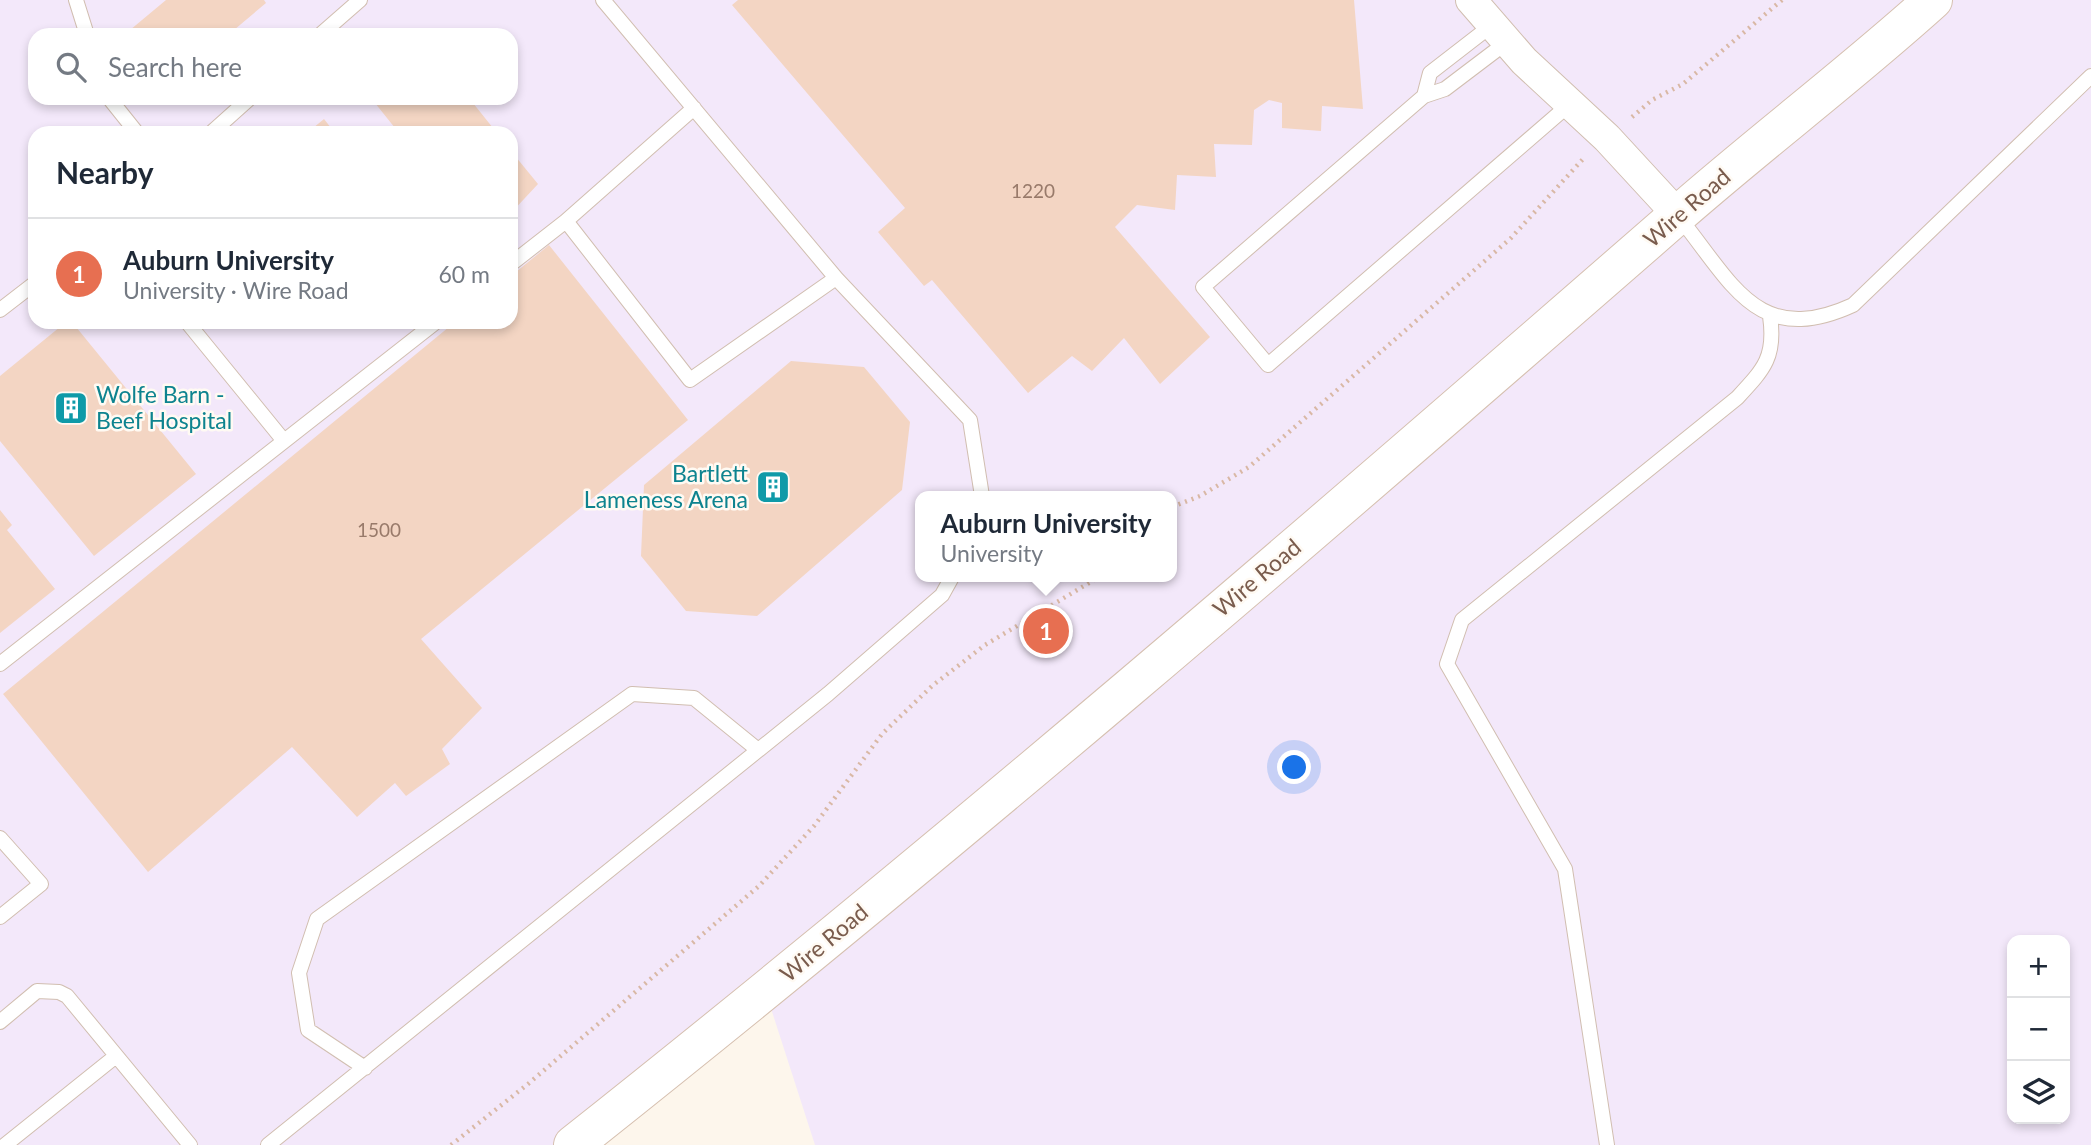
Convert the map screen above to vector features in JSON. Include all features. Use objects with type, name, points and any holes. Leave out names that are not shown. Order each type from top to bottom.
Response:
[{"type":"street","points":[[1471,0],[1500,34],[1571,103],[1678,215]]},
{"type":"street","name":"Wire Road","points":[[573,1145],[766,992],[1448,417],[1678,215],[1931,2]]},
{"type":"lane","points":[[76,0],[85,28]]},
{"type":"lane","points":[[328,28],[359,0]]},
{"type":"lane","points":[[603,0],[836,278],[970,420],[981,491]]},
{"type":"lane","points":[[1424,96],[1430,73],[1500,34]]},
{"type":"lane","points":[[1500,34],[1445,89],[1424,96],[1203,287],[1268,365],[1571,103]]},
{"type":"lane","points":[[1678,215],[1751,306],[1770,316],[1799,319],[1829,316],[1853,305],[2091,76]]},
{"type":"lane","points":[[114,105],[131,126]]},
{"type":"lane","points":[[219,126],[242,105]]},
{"type":"lane","points":[[518,259],[566,221],[694,108]]},
{"type":"lane","points":[[566,221],[690,380],[836,278]]},
{"type":"lane","points":[[0,310],[28,288]]},
{"type":"lane","points":[[1607,1145],[1565,869],[1447,664],[1462,620],[1737,398],[1769,357],[1773,340],[1770,316]]},
{"type":"lane","points":[[193,329],[284,441]]},
{"type":"lane","points":[[0,664],[427,329]]},
{"type":"lane","points":[[268,1145],[758,750],[942,595],[949,582]]},
{"type":"lane","points":[[365,1068],[308,1030],[299,973],[317,919],[632,694],[694,698],[758,750]]},
{"type":"lane","points":[[0,838],[41,884],[0,917]]},
{"type":"lane","points":[[0,1022],[37,991],[59,992],[67,996],[190,1145]]},
{"type":"lane","points":[[5,1145],[116,1056]]},
{"type":"path","points":[[1632,117],[1652,100],[1683,84],[1782,0]]},
{"type":"path","points":[[1177,505],[1200,496],[1249,467],[1511,238],[1586,155]]},
{"type":"path","points":[[451,1145],[528,1084],[759,886],[814,826],[882,734],[932,686],[985,645],[1091,582]]},
{"type":"shaded area","points":[[0,0],[2091,0],[2091,1145],[815,1145],[766,993],[581,1145],[0,1145]]},
{"type":"building","points":[[166,0],[264,0],[266,3],[236,28],[132,28]]},
{"type":"building","points":[[738,0],[1354,0],[1363,109],[1322,106],[1321,131],[1282,128],[1282,103],[1269,100],[1254,110],[1252,145],[1214,144],[1216,177],[1177,175],[1175,210],[1137,205],[1115,227],[1210,337],[1160,384],[1124,338],[1092,371],[1072,356],[1028,393],[932,280],[924,286],[878,232],[905,208],[732,5]]},
{"type":"building","points":[[377,105],[475,105],[491,126],[393,126]]},
{"type":"building","points":[[324,119],[330,126],[316,126]]},
{"type":"building","points":[[518,160],[538,184],[518,205]]},
{"type":"building","points":[[549,245],[688,420],[421,639],[482,708],[442,749],[450,764],[406,796],[395,783],[357,817],[292,747],[148,872],[3,694],[446,329],[518,329],[518,270]]},
{"type":"building","name":"Wolfe Barn - Beef Hospital","points":[[57,329],[78,329],[196,474],[94,556],[0,441],[0,376]]},
{"type":"building","name":"Bartlett Lameness Arena","points":[[791,361],[864,367],[910,422],[902,490],[757,616],[686,611],[641,556],[644,485]]},
{"type":"building","points":[[0,510],[12,525],[7,530],[55,589],[0,633]]},
{"type":"place","name":"Wolfe Barn - Beef Hospital","points":[[71,408]]},
{"type":"place","name":"Bartlett Lameness Arena","points":[[773,487]]},
{"type":"place","name":"Auburn University","points":[[1046,631]]}]
